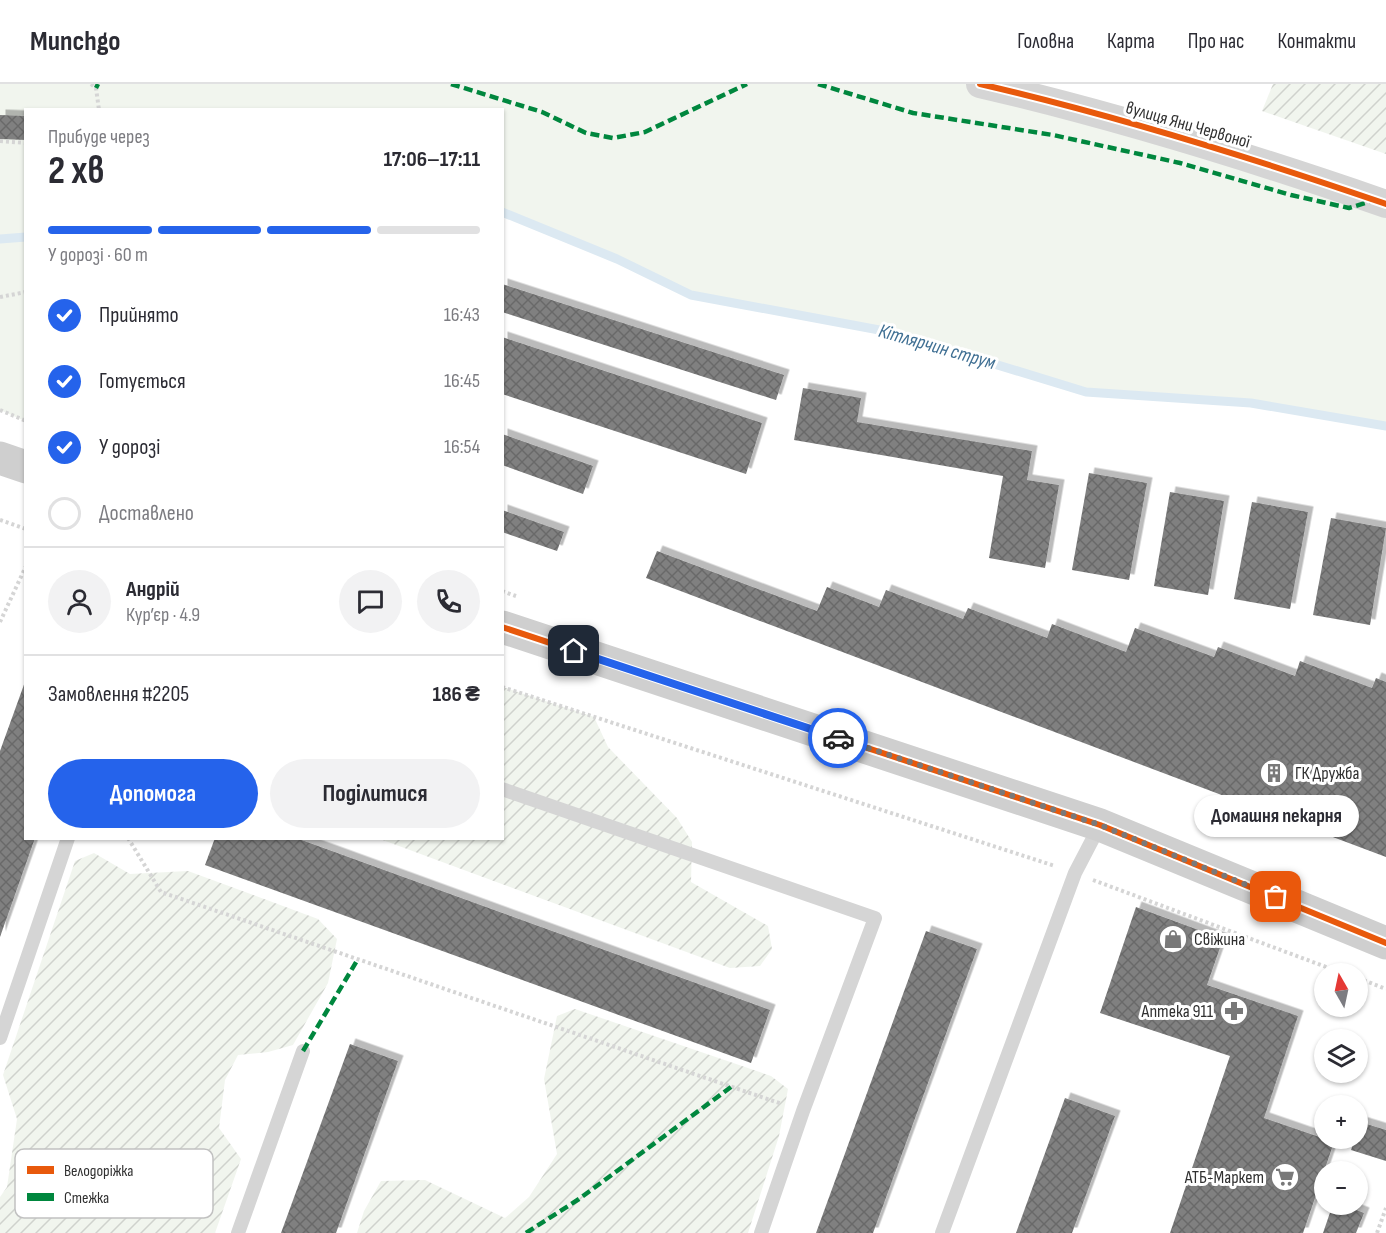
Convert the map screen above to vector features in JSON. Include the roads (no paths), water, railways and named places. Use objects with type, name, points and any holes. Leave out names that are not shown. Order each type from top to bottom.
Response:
[{"type":"street","name":"вулиця Яни Червоної","points":[[980,84],[1036,97],[1265,162],[1386,204]]},
{"type":"street","points":[[0,458],[24,466]]},
{"type":"street","points":[[504,628],[1100,825],[1386,943]]},
{"type":"lane","points":[[504,790],[875,918],[803,1111],[761,1233]]},
{"type":"lane","points":[[942,1233],[1075,873],[1100,825]]},
{"type":"lane","points":[[0,1038],[67,840]]},
{"type":"lane","points":[[238,1233],[303,1051]]},
{"type":"waterway","name":"Кітлярчин струм","points":[[504,213],[617,259],[691,295],[890,332],[1086,392],[1251,403],[1386,426]]},
{"type":"waterway","name":"Кітлярчин струм","points":[[0,239],[24,237]]},
{"type":"place","name":"ГК Дружба","points":[[1274,773]]},
{"type":"place","name":"Домашня пекарня","points":[[1276,897]]},
{"type":"place","name":"Свіжина","points":[[1173,939]]},
{"type":"place","name":"Аптека 911","points":[[1234,1011]]},
{"type":"place","name":"АТБ-Маркет","points":[[1285,1177]]}]
